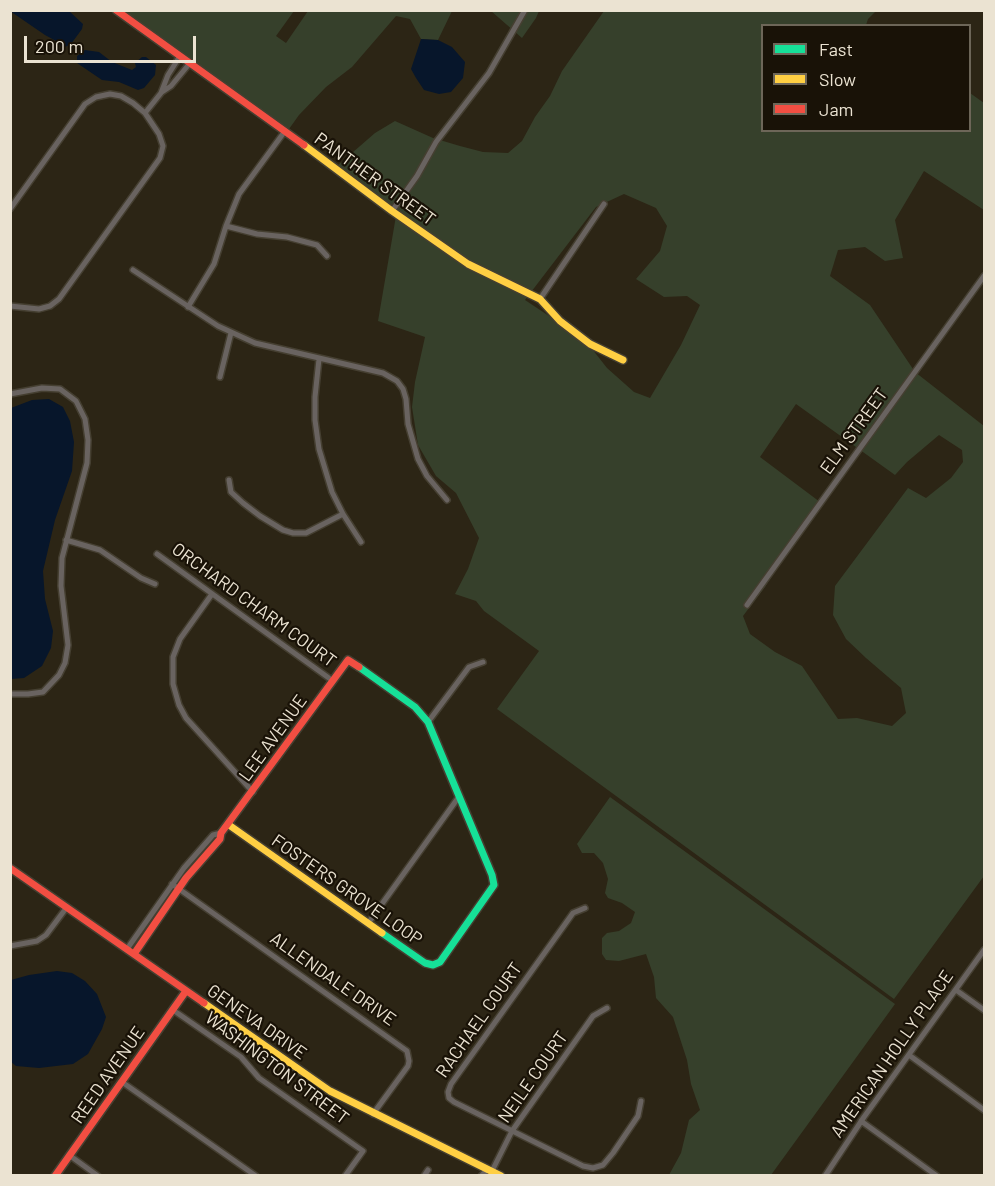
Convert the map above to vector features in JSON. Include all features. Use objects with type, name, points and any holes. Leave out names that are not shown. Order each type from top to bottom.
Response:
[{"type":"street","name":"PANTHER STREET","points":[[116,10],[468,264],[540,298],[560,321],[590,344],[622,360]]},
{"type":"street","points":[[392,211],[417,176],[436,142],[489,73],[525,10]]},
{"type":"street","points":[[145,113],[160,93],[180,56]]},
{"type":"street","points":[[160,93],[175,81],[190,63]]},
{"type":"street","points":[[168,75],[175,81]]},
{"type":"street","points":[[10,209],[85,104],[96,96],[110,94],[121,96],[145,113],[159,134],[163,146],[160,158],[59,299],[50,306],[39,309],[10,306]]},
{"type":"street","points":[[188,306],[214,264],[239,194],[285,131]]},
{"type":"street","points":[[540,298],[604,204]]},
{"type":"street","points":[[226,226],[317,245],[327,256]]},
{"type":"street","points":[[133,270],[231,333],[255,344],[383,373],[397,381],[406,399],[410,432],[418,459],[427,476],[447,500]]},
{"type":"street","name":"ELM STREET","points":[[747,605],[984,276]]},
{"type":"street","points":[[220,377],[231,333]]},
{"type":"street","points":[[319,359],[315,420],[325,471],[343,514],[361,542]]},
{"type":"street","points":[[10,393],[42,388],[60,389],[76,401],[85,419],[88,440],[87,463],[62,558],[61,586],[68,645],[65,663],[59,675],[43,692],[10,694]]},
{"type":"street","points":[[229,480],[231,492],[243,503],[283,530],[293,533],[306,533],[343,514]]},
{"type":"street","points":[[66,540],[100,550],[141,578],[155,584]]},
{"type":"street","name":"ORCHARD CHARM COURT","points":[[157,555],[333,681]]},
{"type":"street","points":[[212,594],[180,639],[173,657],[173,684],[179,705],[186,718],[253,792]]},
{"type":"street","name":"LEE AVENUE","points":[[131,951],[176,886],[220,839],[222,833],[348,660]]},
{"type":"street","name":"FOSTERS GROVE LOOP","points":[[229,825],[425,963],[433,965],[440,962],[494,885],[492,875],[428,722],[416,707],[348,660]]},
{"type":"street","points":[[428,722],[469,667],[483,662]]},
{"type":"street","points":[[369,922],[458,798]]},
{"type":"street","name":"GENEVA DRIVE","points":[[10,868],[315,1081],[373,1114],[501,1176]]},
{"type":"street","name":"ALLENDALE DRIVE","points":[[176,886],[407,1051],[408,1066],[373,1114]]},
{"type":"street","points":[[10,946],[37,941],[46,935],[67,907]]},
{"type":"street","name":"RACHAEL COURT","points":[[512,1131],[454,1102],[449,1098],[448,1092],[451,1084],[573,913],[585,908]]},
{"type":"street","name":"AMERICAN HOLLY PLACE","points":[[825,1176],[861,1121],[984,950]]},
{"type":"street","points":[[956,990],[984,1010]]},
{"type":"street","name":"REED AVENUE","points":[[56,1176],[186,991]]},
{"type":"street","name":"NEILE COURT","points":[[481,1176],[490,1170],[512,1131],[593,1016],[607,1008]]},
{"type":"street","name":"WASHINGTON STREET","points":[[173,1010],[241,1057],[259,1078],[363,1150],[345,1176]]},
{"type":"street","points":[[909,1055],[984,1110]]},
{"type":"street","points":[[122,1082],[256,1176]]},
{"type":"street","points":[[512,1131],[583,1166],[593,1168],[603,1165],[613,1153],[638,1116],[641,1101]]},
{"type":"street","points":[[861,1121],[937,1176]]},
{"type":"street","points":[[69,1155],[98,1176]]},
{"type":"green space","points":[[122,11],[294,11],[276,36],[286,43],[308,11],[452,11],[438,40],[421,39],[410,19],[396,16],[352,67],[326,87],[289,129]]},
{"type":"green space","points":[[491,11],[539,11],[522,38]]},
{"type":"green space","points":[[604,11],[876,11],[866,24],[761,24],[761,132],[971,132],[971,94],[984,103],[984,210],[924,171],[895,220],[903,258],[885,261],[865,247],[838,250],[830,276],[870,305],[915,372],[984,426],[984,876],[894,999],[497,709],[539,651],[484,611],[476,601],[455,594],[468,569],[479,538],[456,493],[436,476],[418,445],[412,407],[425,337],[378,321],[397,210],[337,166],[375,133],[395,121],[433,138],[460,146],[483,152],[508,153],[522,141],[550,96],[562,71]],"holes":[[[624,194],[656,208],[667,226],[660,251],[636,279],[664,297],[687,296],[700,305],[681,345],[650,398],[634,392],[607,368],[585,340],[525,300],[596,207]],[[796,404],[895,475],[939,435],[962,450],[963,462],[951,478],[926,498],[908,488],[835,586],[833,615],[846,639],[901,688],[906,713],[892,726],[857,718],[838,719],[802,666],[775,652],[750,634],[743,616],[765,587],[820,502],[760,457]]]},
{"type":"green space","points":[[610,797],[895,1004],[771,1175],[669,1175],[681,1153],[689,1120],[700,1110],[673,1017],[656,998],[654,977],[646,954],[619,961],[606,960],[602,954],[602,938],[607,933],[619,931],[631,923],[635,912],[622,903],[608,898],[605,893],[608,879],[603,863],[594,853],[582,853],[577,844]]},
{"type":"water","points":[[10,11],[69,11],[83,24],[82,29],[71,44],[63,48]]},
{"type":"water","points":[[421,39],[438,40],[452,47],[465,62],[463,78],[451,92],[439,94],[424,90],[416,78],[411,69]]},
{"type":"water","points":[[85,50],[99,52],[112,62],[132,70],[136,67],[135,63],[142,57],[146,57],[156,65],[155,75],[144,88],[138,90],[119,82],[102,80],[77,63],[77,56]]},
{"type":"water","points":[[49,399],[63,407],[70,421],[74,442],[72,471],[55,520],[43,571],[45,599],[53,631],[51,648],[42,666],[24,678],[11,679],[11,408],[32,400]]},
{"type":"water","points":[[57,971],[72,973],[85,981],[97,994],[106,1017],[102,1029],[88,1054],[73,1064],[39,1068],[16,1066],[11,1062],[11,980]]},
{"type":"traffic: fast","points":[[359,667],[415,707],[428,722],[492,875],[494,885],[440,962],[433,965],[425,963],[382,933]]},
{"type":"traffic: slow","points":[[304,145],[468,264],[540,299],[560,321],[590,344],[623,360]]},
{"type":"traffic: slow","points":[[229,825],[382,933]]},
{"type":"traffic: slow","points":[[204,1003],[330,1091],[501,1176]]},
{"type":"traffic: jam","points":[[116,10],[304,145]]},
{"type":"traffic: jam","points":[[134,954],[186,878],[220,839],[221,833],[348,660],[359,667]]},
{"type":"traffic: jam","points":[[10,868],[204,1003]]},
{"type":"traffic: jam","points":[[55,1176],[186,991]]}]
